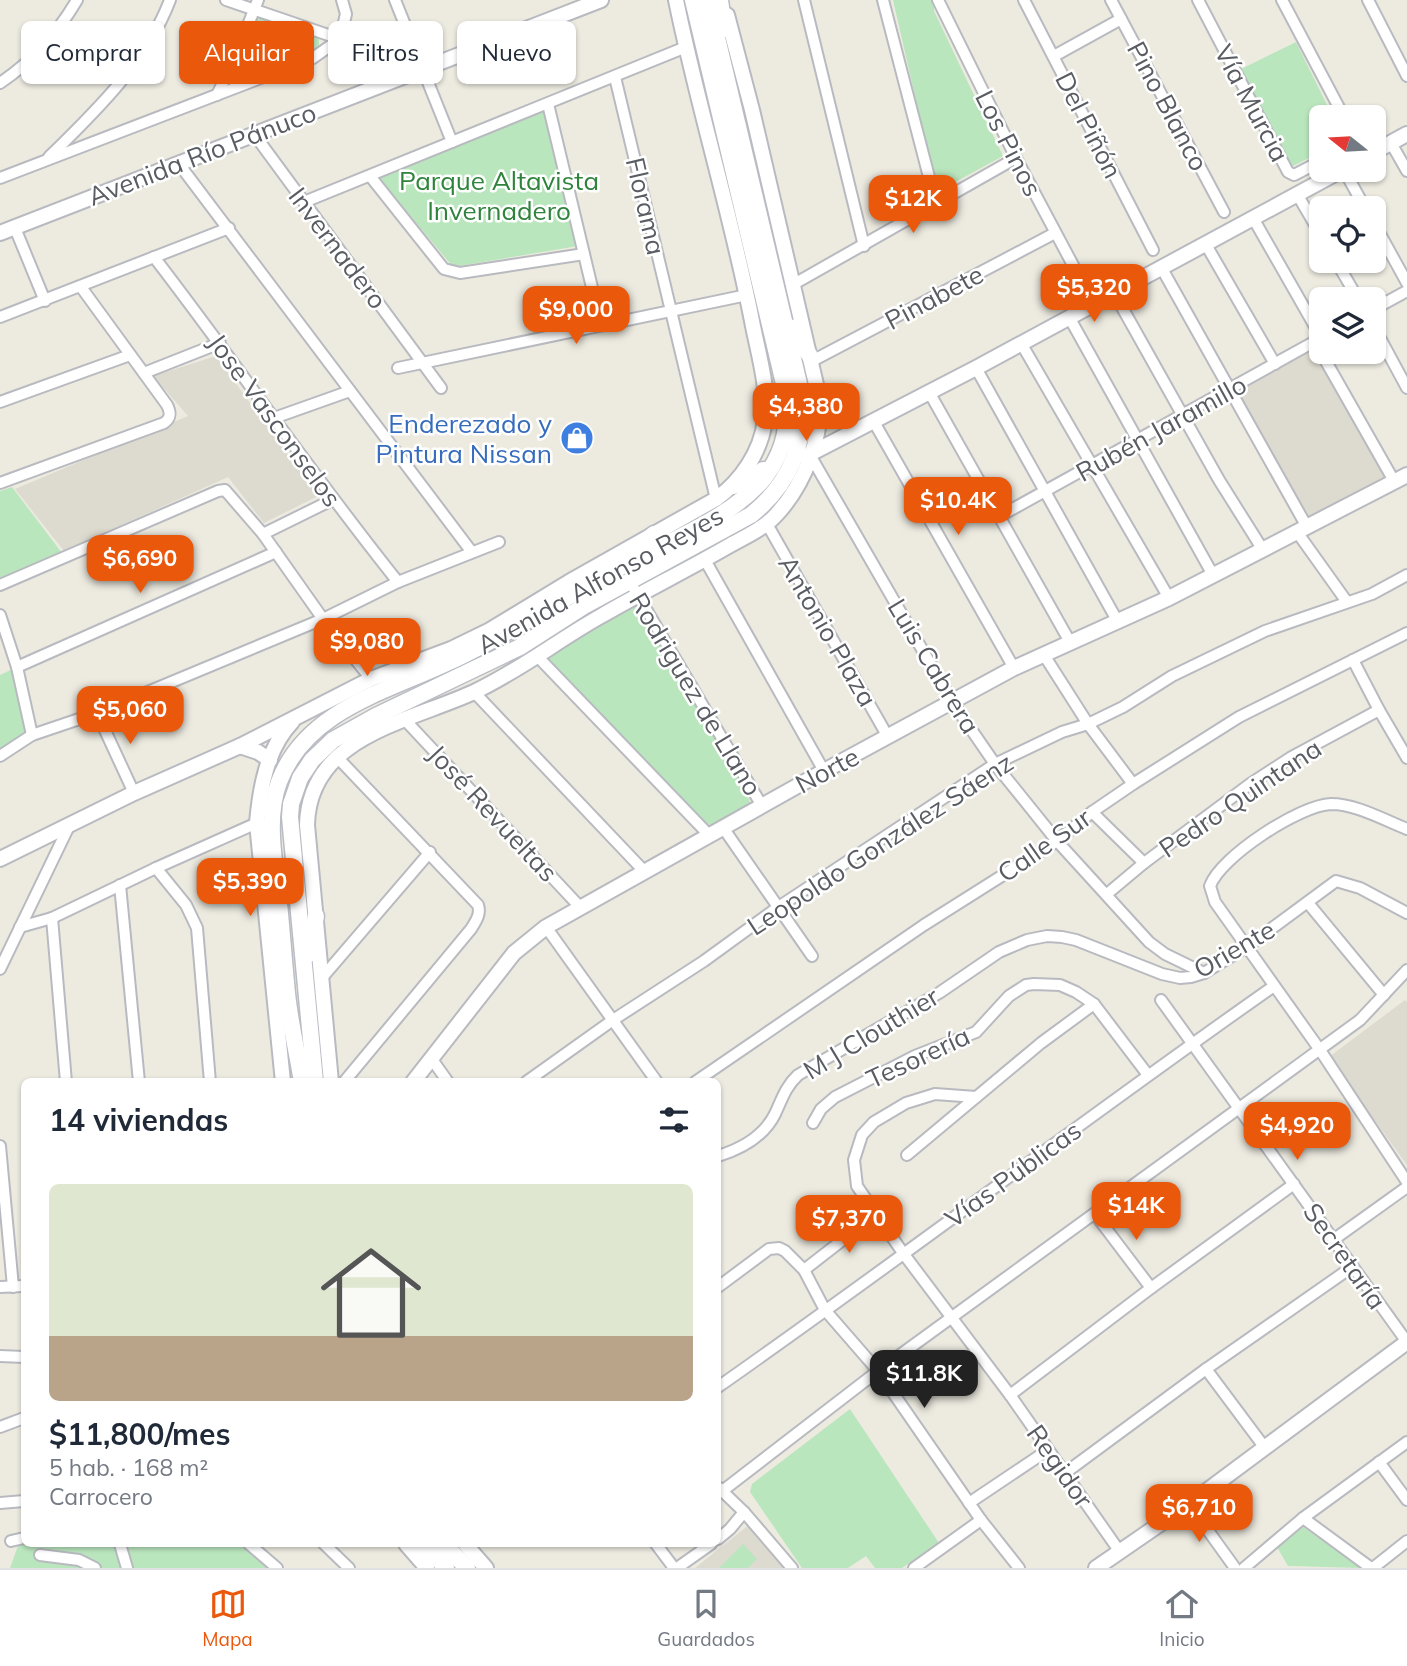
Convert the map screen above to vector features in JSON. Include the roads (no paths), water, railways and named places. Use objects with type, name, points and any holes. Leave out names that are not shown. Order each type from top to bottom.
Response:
[{"type":"main road","name":"Avenida Alfonso Reyes","points":[[691,0],[785,387],[803,423]]},
{"type":"main road","name":"Avenida Alfonso Reyes","points":[[315,1078],[313,977],[290,817],[295,790],[312,760],[333,740],[376,716],[520,647],[584,606],[634,588],[751,515],[774,492],[802,456],[800,388],[708,0]]},
{"type":"main road","points":[[722,0],[727,77]]},
{"type":"main road","points":[[782,314],[811,359]]},
{"type":"main road","name":"Avenida Alfonso Reyes","points":[[301,1078],[288,995],[275,866],[274,810],[279,783],[293,753],[332,717],[503,635],[740,502],[759,484],[777,460],[784,442],[803,423]]},
{"type":"main road","points":[[733,486],[749,480],[777,460]]},
{"type":"main road","points":[[613,571],[654,534]]},
{"type":"main road","points":[[313,977],[316,916]]},
{"type":"main road","points":[[269,929],[288,995]]},
{"type":"main road","points":[[428,1547],[446,1568]]},
{"type":"main road","points":[[447,1547],[464,1565]]},
{"type":"main road","points":[[463,1547],[464,1565]]},
{"type":"street","points":[[0,83],[38,52],[60,28],[77,0]]},
{"type":"street","points":[[44,162],[118,85],[150,41],[170,0]]},
{"type":"street","points":[[226,0],[257,5],[328,34]]},
{"type":"street","points":[[342,0],[346,14],[344,21]]},
{"type":"street","points":[[395,0],[403,21]]},
{"type":"street","name":"Avenida Río Pánuco","points":[[443,60],[601,0]]},
{"type":"street","points":[[0,859],[134,793],[240,746],[371,679],[451,649],[490,630],[716,499],[733,486],[756,450],[765,418],[766,397],[747,295],[676,0]]},
{"type":"street","points":[[722,0],[739,56],[820,402],[803,423]]},
{"type":"street","points":[[804,0],[864,246]]},
{"type":"street","points":[[883,0],[936,204]]},
{"type":"street","name":"Los Pinos","points":[[938,0],[1016,159],[1083,284]]},
{"type":"street","name":"Del Piñón","points":[[1024,0],[1153,250]]},
{"type":"street","name":"Pino Blanco","points":[[1111,0],[1224,212]]},
{"type":"street","name":"Vía Murcia","points":[[1198,0],[1288,172],[1294,174],[1309,166]]},
{"type":"street","points":[[1282,0],[1337,105]]},
{"type":"street","points":[[1368,0],[1407,76]]},
{"type":"street","points":[[217,95],[257,5]]},
{"type":"street","points":[[1054,56],[1121,19]]},
{"type":"street","points":[[0,178],[313,58],[328,47]]},
{"type":"street","points":[[303,202],[686,47]]},
{"type":"street","name":"Florama","points":[[615,77],[716,499]]},
{"type":"street","name":"Avenida Río Pánuco","points":[[0,233],[381,84]]},
{"type":"street","points":[[428,84],[452,142]]},
{"type":"street","points":[[548,104],[601,325]]},
{"type":"street","name":"Invernadero","points":[[254,134],[441,388]]},
{"type":"street","points":[[1386,146],[1407,134]]},
{"type":"street","points":[[1391,143],[1407,171]]},
{"type":"street","points":[[794,284],[1016,159]]},
{"type":"street","points":[[178,164],[471,551]]},
{"type":"street","points":[[369,176],[444,269],[451,272],[460,273],[583,254]]},
{"type":"street","points":[[777,460],[802,456],[874,422],[1320,182]]},
{"type":"street","points":[[1297,194],[1309,214]]},
{"type":"street","points":[[1253,218],[1309,321]]},
{"type":"street","points":[[15,228],[45,301]]},
{"type":"street","points":[[0,317],[229,228]]},
{"type":"street","name":"Pinabete","points":[[811,359],[1055,233]]},
{"type":"street","points":[[1205,243],[1275,364]]},
{"type":"street","points":[[1386,245],[1407,283]]},
{"type":"street","name":"Jose Vasconselos","points":[[154,257],[220,343],[332,500],[398,582]]},
{"type":"street","points":[[1161,267],[1229,389],[1302,530],[1347,602]]},
{"type":"street","points":[[0,482],[164,423],[171,413],[81,287]]},
{"type":"street","points":[[1386,302],[1407,290]]},
{"type":"street","points":[[1114,293],[1263,551]]},
{"type":"street","points":[[398,368],[747,295]]},
{"type":"street","points":[[1069,317],[1213,575]]},
{"type":"street","points":[[144,373],[220,343]]},
{"type":"street","points":[[1021,343],[1168,598]]},
{"type":"street","name":"Rubén Jaramillo","points":[[1000,516],[1309,345]]},
{"type":"street","points":[[1386,349],[1407,387]]},
{"type":"street","points":[[0,402],[130,355]]},
{"type":"street","points":[[1334,364],[1401,478]]},
{"type":"street","points":[[976,368],[1118,622]]},
{"type":"street","points":[[274,418],[350,391]]},
{"type":"street","points":[[929,392],[1070,642]]},
{"type":"street","points":[[874,422],[1014,668]]},
{"type":"street","points":[[316,916],[307,811],[314,787],[336,756],[353,744],[405,719],[474,692],[538,657],[600,617],[634,588],[705,560],[767,524],[792,494],[802,456]]},
{"type":"street","name":"Luis Cabrera","points":[[802,456],[953,702],[995,764],[1057,841],[1155,947],[1203,973]]},
{"type":"street","name":"Norte","points":[[416,1078],[514,953],[546,927],[580,906],[1014,668],[1168,598],[1401,478]]},
{"type":"street","points":[[0,585],[225,490],[263,534],[323,620],[371,679]]},
{"type":"street","points":[[263,534],[332,500]]},
{"type":"street","name":"Antonio Plaza","points":[[767,524],[888,737]]},
{"type":"street","points":[[0,756],[32,735],[97,713],[323,620],[398,582],[499,542]]},
{"type":"street","points":[[17,667],[276,552]]},
{"type":"street","points":[[705,560],[824,771]]},
{"type":"street","name":"Leopoldo González Sáenz","points":[[532,1078],[777,908],[995,764],[1123,707],[1192,666],[1265,631],[1372,594],[1407,575]]},
{"type":"street","name":"Rodriguez de Llano","points":[[634,588],[762,806]]},
{"type":"street","points":[[0,615],[17,667],[32,735]]},
{"type":"street","name":"Calle Sur","points":[[701,1078],[924,925],[1057,841],[1092,812],[1133,784],[1239,717],[1407,633]]},
{"type":"street","points":[[1044,655],[1088,724],[1133,784]]},
{"type":"street","points":[[538,657],[710,836]]},
{"type":"street","points":[[1353,660],[1407,758]]},
{"type":"street","points":[[474,692],[644,871]]},
{"type":"street","name":"Pedro Quintana","points":[[1107,894],[1144,863],[1266,774],[1379,710]]},
{"type":"street","points":[[97,713],[134,793]]},
{"type":"street","points":[[283,1078],[257,823],[260,792],[270,760],[282,733],[298,716]]},
{"type":"street","name":"José Revueltas","points":[[405,719],[580,906]]},
{"type":"street","points":[[240,746],[258,752],[270,760]]},
{"type":"street","points":[[336,756],[478,905],[479,915],[471,929],[347,1078]]},
{"type":"street","points":[[1333,1240],[1407,1184],[1321,1050],[1215,902],[1210,886],[1215,874],[1237,853],[1276,827],[1317,806],[1342,805],[1407,829]]},
{"type":"street","points":[[1092,812],[1144,863]]},
{"type":"street","points":[[20,928],[52,918],[257,823]]},
{"type":"street","points":[[0,968],[70,824]]},
{"type":"street","points":[[724,829],[812,956]]},
{"type":"street","points":[[330,1078],[313,977],[430,852]]},
{"type":"street","points":[[156,868],[186,905],[197,929],[210,1078]]},
{"type":"street","name":"Oriente","points":[[1047,936],[1076,940],[1180,978],[1203,973],[1248,946],[1308,904],[1332,882],[1341,881],[1360,888],[1407,913]]},
{"type":"street","points":[[120,885],[139,1078]]},
{"type":"street","points":[[1308,904],[1384,995]]},
{"type":"street","points":[[52,918],[66,1078]]},
{"type":"street","points":[[546,927],[654,1078]]},
{"type":"street","name":"M J Clouthier","points":[[721,1155],[744,1145],[763,1131],[775,1115],[789,1084],[803,1071],[939,993],[999,952],[1027,940],[1047,936]]},
{"type":"street","points":[[721,1489],[878,1371],[1321,1050],[1365,1016],[1407,970]]},
{"type":"street","points":[[1398,979],[1407,989]]},
{"type":"street","name":"Tesorería","points":[[813,1123],[821,1109],[835,1097],[915,1056],[976,1032],[1009,996],[1026,985],[1060,985],[1094,1004],[1148,1075]]},
{"type":"street","name":"Vías Públicas","points":[[721,1385],[1274,986]]},
{"type":"street","name":"Secretaría","points":[[1161,1000],[1407,1342]]},
{"type":"street","points":[[907,1155],[1041,1043],[1094,1004]]},
{"type":"street","points":[[432,1058],[445,1078]]},
{"type":"street","name":"Regidor","points":[[976,1097],[945,1094],[922,1097],[874,1122],[862,1135],[854,1160],[854,1177],[857,1186],[903,1253],[1010,1395],[1120,1552]]},
{"type":"street","points":[[0,1146],[19,1287],[0,1287]]},
{"type":"street","points":[[1010,1395],[1294,1184]]},
{"type":"street","points":[[804,1270],[876,1214]]},
{"type":"street","points":[[1095,1214],[1151,1288]]},
{"type":"street","points":[[721,1285],[762,1252],[779,1248],[789,1254],[804,1270],[825,1310],[878,1371],[981,1520],[1019,1568]]},
{"type":"street","points":[[1065,1473],[1206,1369],[1352,1267]]},
{"type":"street","points":[[1096,1568],[1189,1504],[1407,1342]]},
{"type":"street","points":[[1,1355],[21,1357]]},
{"type":"street","points":[[1206,1369],[1265,1448]]},
{"type":"street","points":[[0,1427],[21,1419]]},
{"type":"street","points":[[1244,1568],[1303,1518],[1407,1442]]},
{"type":"street","points":[[969,1503],[1048,1450]]},
{"type":"street","points":[[1379,1462],[1407,1500]]},
{"type":"street","points":[[721,1492],[744,1512],[792,1568]]},
{"type":"street","points":[[0,1503],[21,1501]]},
{"type":"street","points":[[1189,1504],[1235,1568]]},
{"type":"street","points":[[721,1536],[744,1512]]},
{"type":"street","points":[[1303,1518],[1372,1568],[1407,1541]]},
{"type":"street","points":[[914,1568],[981,1520]]},
{"type":"street","points":[[11,1541],[21,1539]]},
{"type":"street","points":[[121,1547],[127,1568]]},
{"type":"street","points":[[252,1547],[277,1568]]},
{"type":"street","points":[[327,1547],[349,1568]]},
{"type":"street","points":[[409,1547],[427,1568]]},
{"type":"street","points":[[466,1547],[486,1568]]},
{"type":"street","points":[[658,1547],[675,1568],[706,1547]]},
{"type":"street","points":[[40,1555],[79,1560],[95,1568]]},
{"type":"place","name":"Enderezado y Pintura Nissan","points":[[577,438]]},
{"type":"park label","name":"Parque Altavista Invernadero","points":[[499,195]]}]
